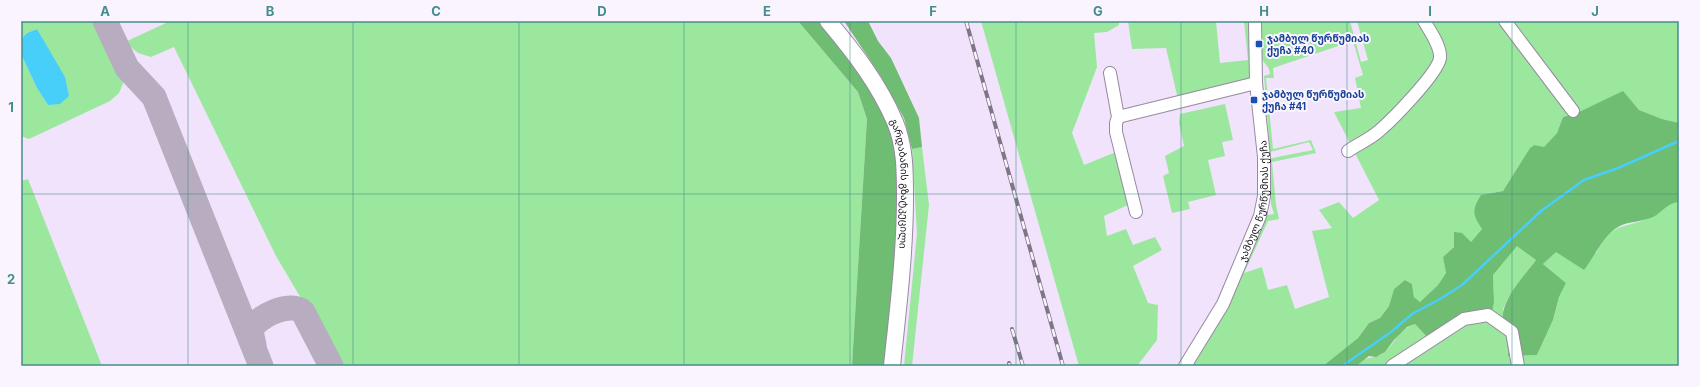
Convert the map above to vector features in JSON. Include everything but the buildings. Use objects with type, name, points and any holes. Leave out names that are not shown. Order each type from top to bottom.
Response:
[{"type":"main road","name":"გარდაბანის გზატკეცილი","points":[[828,21],[866,71],[884,98],[896,124],[905,158],[905,241],[892,366]]},
{"type":"street","name":"ჯამბულ წურწუმიას ქუჩა","points":[[1185,366],[1223,304],[1260,216],[1264,196],[1264,157],[1256,83],[1255,21]]},
{"type":"street","points":[[1348,151],[1378,132],[1402,109],[1435,69],[1440,58],[1438,49],[1424,21]]},
{"type":"street","points":[[1505,21],[1573,111]]},
{"type":"street","points":[[1110,73],[1118,116],[1116,132],[1136,212]]},
{"type":"street","points":[[1118,116],[1256,83]]},
{"type":"street","points":[[1392,366],[1464,319],[1488,315],[1512,332],[1518,366]]},
{"type":"green space","points":[[21,21],[94,21],[124,81],[119,93],[110,101],[29,139],[21,136],[21,54],[37,88],[48,105],[42,38],[37,29],[27,33],[21,39]]},
{"type":"green space","points":[[165,21],[798,21],[858,92],[867,119],[852,366],[341,366],[276,256],[174,47],[151,57],[138,53],[125,42],[166,23]]},
{"type":"green space","points":[[798,21],[822,21],[880,101],[894,136],[900,182],[886,366],[852,366],[867,119],[858,92]]},
{"type":"green space","points":[[844,21],[868,21],[878,41],[891,58],[919,118],[922,147],[912,149],[904,118],[880,75]]},
{"type":"green space","points":[[981,21],[1119,21],[1119,25],[1107,32],[1094,33],[1097,67],[1072,133],[1084,165],[1116,152],[1130,204],[1104,216],[1107,236],[1126,229],[1133,245],[1155,237],[1162,250],[1133,266],[1148,303],[1158,305],[1157,340],[1137,366],[1079,366]]},
{"type":"green space","points":[[1128,21],[1216,21],[1220,63],[1248,60],[1244,21],[1250,21],[1251,80],[1178,99],[1166,48],[1132,49]]},
{"type":"green space","points":[[1261,21],[1350,21],[1361,62],[1368,60],[1357,21],[1502,21],[1572,113],[1563,117],[1557,133],[1543,148],[1534,145],[1530,148],[1503,191],[1481,195],[1482,229],[1471,242],[1454,247],[1443,257],[1446,273],[1438,285],[1420,302],[1414,297],[1412,284],[1405,280],[1394,289],[1389,306],[1380,318],[1369,323],[1358,338],[1323,366],[1191,366],[1246,263],[1267,215],[1274,214],[1271,204],[1268,159],[1313,150],[1309,142],[1270,152],[1264,76],[1270,74],[1269,69],[1259,55]],"holes":[[[1353,41],[1363,75],[1355,78],[1361,108],[1334,112],[1379,200],[1353,218],[1339,202],[1319,210],[1332,228],[1312,231],[1329,297],[1295,309],[1287,285],[1268,290],[1262,267],[1244,273],[1268,221],[1279,219],[1276,205],[1272,162],[1316,153],[1311,140],[1273,149],[1266,78],[1274,78],[1273,68]]]},
{"type":"green space","points":[[1508,21],[1679,21],[1679,123],[1662,119],[1639,110],[1623,92],[1577,113],[1548,75],[1547,66],[1530,52]]},
{"type":"green space","points":[[1623,91],[1639,110],[1662,119],[1679,123],[1679,202],[1669,205],[1653,217],[1618,227],[1608,235],[1584,270],[1556,252],[1543,264],[1566,283],[1559,297],[1553,320],[1537,355],[1508,356],[1503,312],[1515,288],[1536,260],[1517,246],[1493,275],[1494,302],[1492,312],[1429,339],[1415,324],[1407,327],[1385,352],[1376,357],[1369,356],[1356,366],[1323,366],[1358,338],[1369,323],[1380,318],[1389,306],[1394,289],[1405,280],[1412,284],[1414,297],[1420,302],[1438,285],[1446,273],[1443,257],[1454,247],[1454,232],[1462,233],[1471,242],[1482,229],[1474,212],[1481,195],[1503,191],[1530,148],[1534,145],[1544,147],[1557,133],[1563,117],[1579,112]]},
{"type":"green space","points":[[1225,104],[1233,140],[1222,142],[1225,156],[1208,160],[1216,195],[1188,202],[1190,209],[1172,213],[1163,176],[1169,173],[1165,156],[1184,146],[1179,123],[1180,114]]},
{"type":"green space","points":[[922,147],[929,205],[912,366],[904,366],[917,233],[912,149]]},
{"type":"green space","points":[[28,179],[102,366],[21,366],[21,181]]},
{"type":"green space","points":[[1672,202],[1679,202],[1679,366],[1356,366],[1368,358],[1383,354],[1401,333],[1410,326],[1415,324],[1429,339],[1494,302],[1493,275],[1517,245],[1536,260],[1507,300],[1503,309],[1509,343],[1508,356],[1537,355],[1553,320],[1559,297],[1566,283],[1543,264],[1556,251],[1596,253],[1608,235],[1620,228],[1652,217]]},
{"type":"water","points":[[37,29],[65,77],[69,96],[60,104],[48,105],[37,88],[21,54],[21,39],[27,33]]},
{"type":"waterway","points":[[1342,366],[1391,332],[1412,314],[1462,285],[1541,211],[1584,180],[1618,168],[1679,141]]},
{"type":"taxiway","points":[[105,21],[127,68],[154,97],[261,366]]},
{"type":"taxiway","points":[[254,345],[251,331],[259,320],[282,309],[297,309],[303,312],[331,366]]},
{"type":"railway","points":[[966,21],[1063,366]]},
{"type":"railway","points":[[1012,329],[1023,366]]},
{"type":"place","name":"ჯამბულ წურწუმიას ქუჩა #40","points":[[1259,44]]},
{"type":"place","name":"ჯამბულ წურწუმიას ქუჩა #41","points":[[1254,100]]}]
